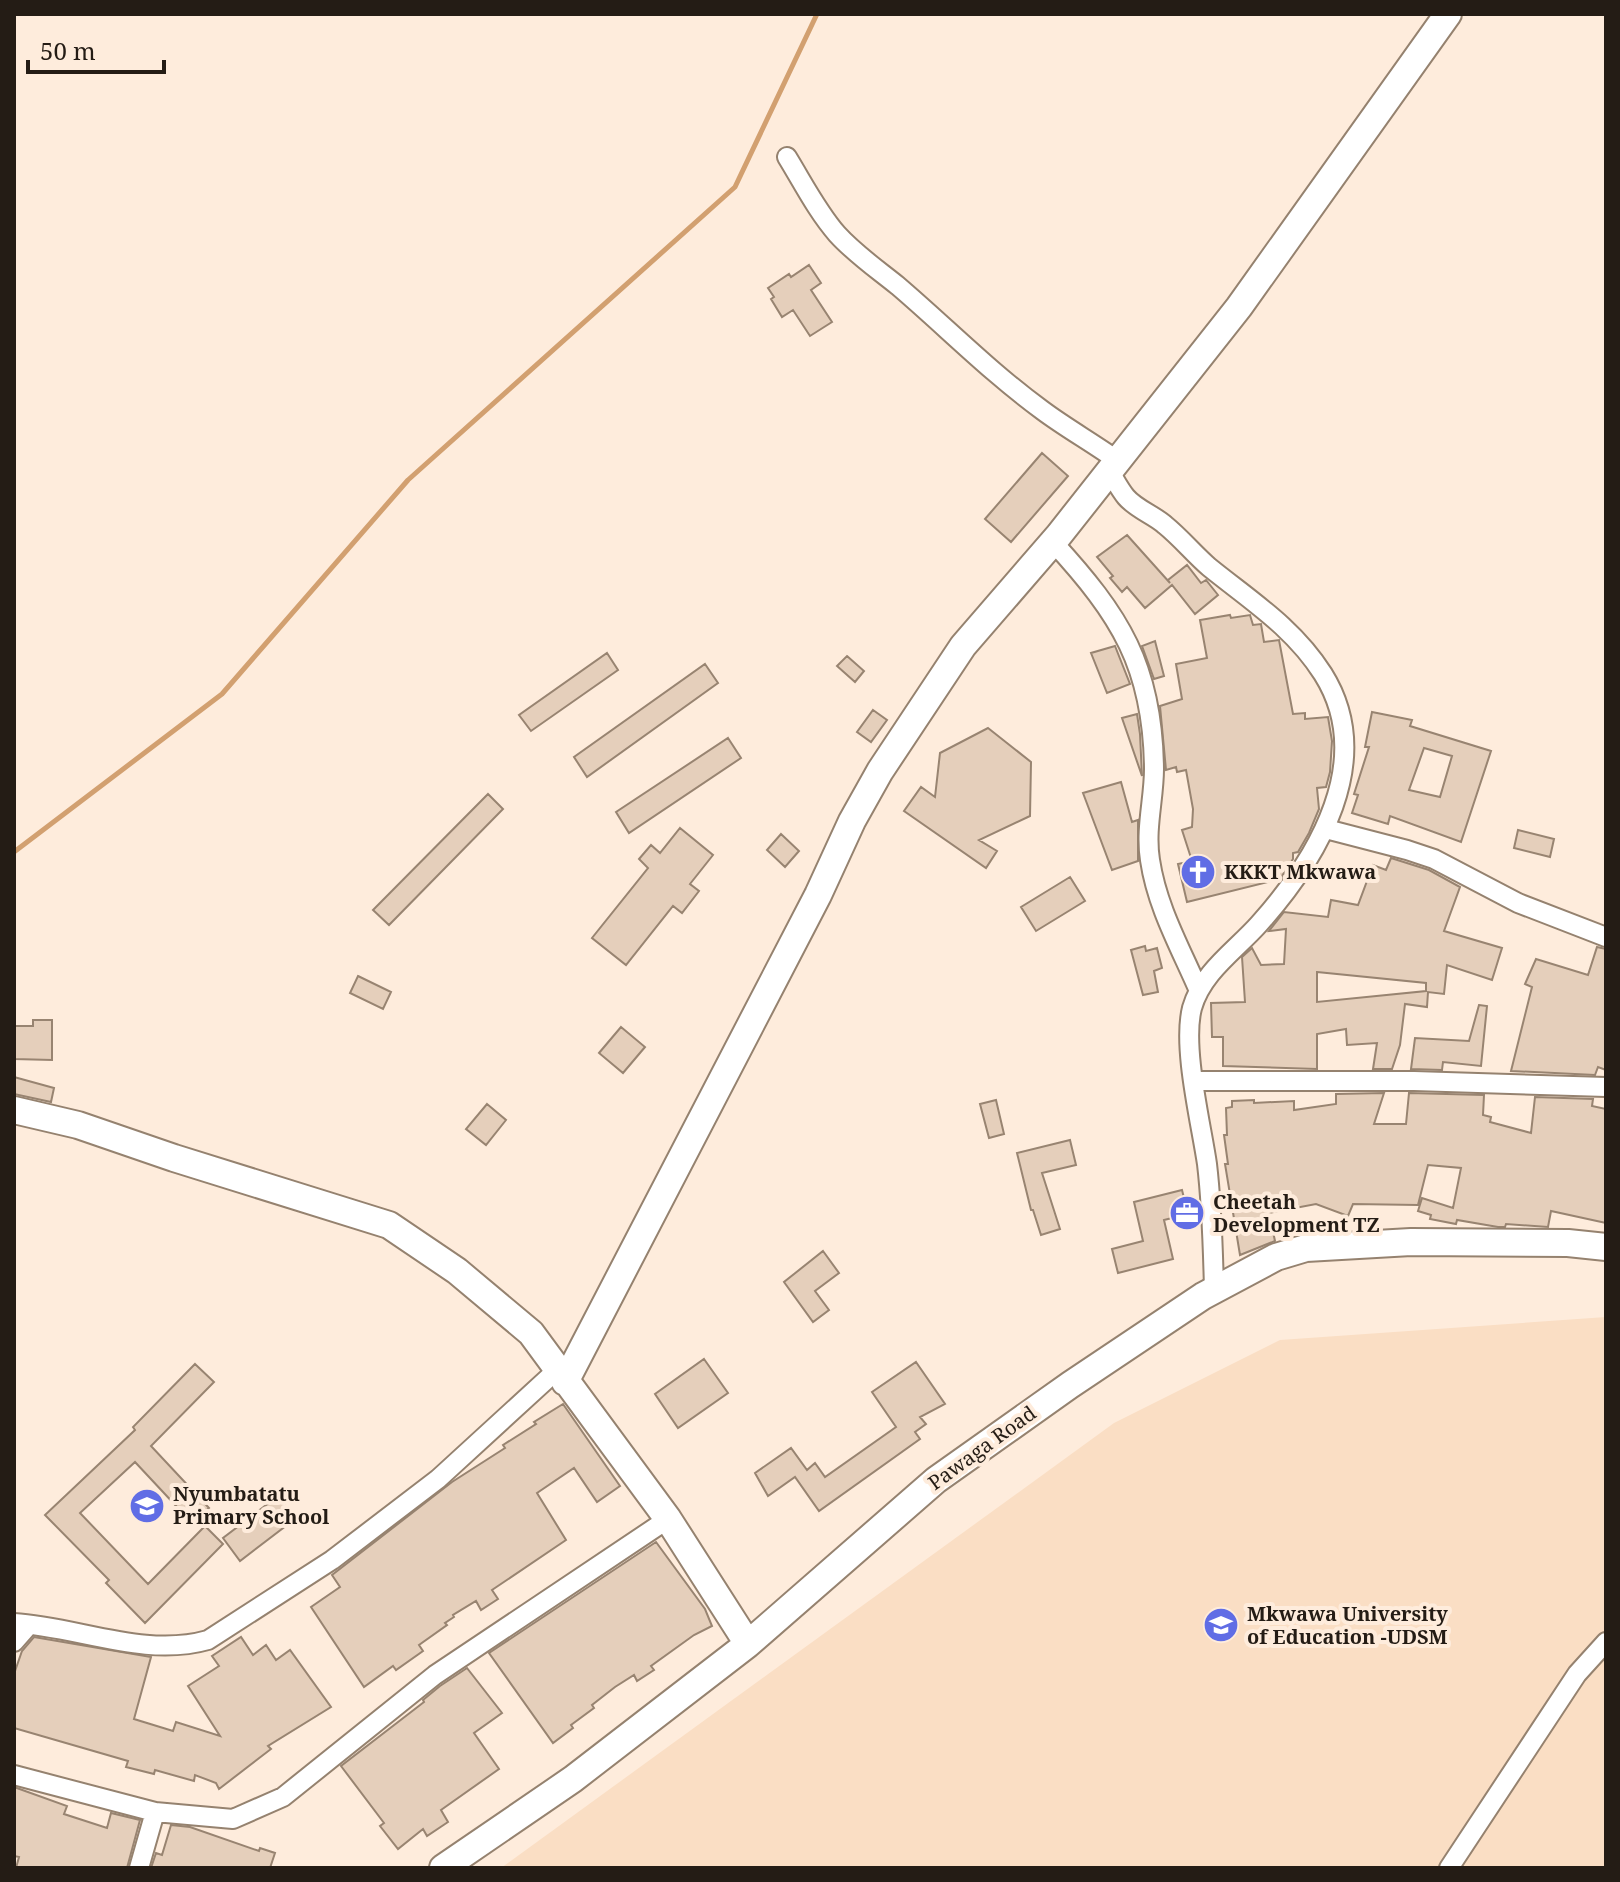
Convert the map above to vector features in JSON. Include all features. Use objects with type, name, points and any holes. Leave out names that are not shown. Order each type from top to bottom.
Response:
[{"type":"street","points":[[14,1642],[22,1624],[142,1644],[187,1646],[208,1640],[332,1560],[438,1479],[561,1376],[880,771],[963,646],[1053,542],[1239,307],[1448,14]]},
{"type":"street","points":[[787,157],[816,206],[836,233],[860,257],[1021,394],[1114,466],[1127,498],[1166,526],[1211,568],[1286,628],[1324,676],[1338,707],[1345,743],[1339,795],[1326,829],[1283,895],[1259,925],[1209,975],[1192,1007],[1189,1025],[1207,1166],[1214,1290]]},
{"type":"street","points":[[1053,542],[1110,608],[1129,642],[1145,687],[1152,728],[1154,773],[1149,807],[1149,856],[1156,894],[1199,991]]},
{"type":"street","points":[[1326,829],[1434,859],[1518,903],[1606,937]]},
{"type":"street","points":[[1194,1081],[1414,1081],[1606,1087]]},
{"type":"street","points":[[14,1110],[78,1125],[389,1225],[457,1271],[531,1333],[668,1519],[748,1644]]},
{"type":"street","name":"Pawaga Road","points":[[443,1868],[573,1779],[748,1644],[936,1480],[1070,1385],[1214,1290],[1276,1257],[1306,1248],[1424,1242],[1568,1243],[1606,1247]]},
{"type":"street","points":[[14,1775],[155,1812],[233,1819],[283,1797],[435,1675],[668,1519]]},
{"type":"street","points":[[1449,1868],[1577,1674],[1606,1642]]},
{"type":"street","points":[[139,1868],[155,1812]]},
{"type":"shaded area","name":"Mkwawa University of Education -UDSM","points":[[1606,1317],[1606,1868],[501,1868],[1114,1423],[1280,1340]]},
{"type":"building","points":[[809,265],[821,283],[811,290],[832,322],[810,336],[793,310],[782,317],[768,288]]},
{"type":"building","points":[[1042,453],[1068,476],[1011,542],[985,519]]},
{"type":"building","points":[[1127,535],[1170,583],[1168,580],[1187,565],[1201,583],[1206,580],[1218,595],[1195,614],[1172,585],[1145,608],[1127,587],[1122,592],[1097,557]]},
{"type":"building","points":[[1230,615],[1231,618],[1250,615],[1253,625],[1261,624],[1264,642],[1279,640],[1293,714],[1305,713],[1305,719],[1328,717],[1332,741],[1330,772],[1326,787],[1317,788],[1319,809],[1309,833],[1298,852],[1293,853],[1293,859],[1280,879],[1187,902],[1178,864],[1192,861],[1182,830],[1192,827],[1193,809],[1186,770],[1177,772],[1176,767],[1166,770],[1160,706],[1182,699],[1176,664],[1207,658],[1200,620]]},
{"type":"building","points":[[1155,641],[1164,676],[1154,679],[1142,646]]},
{"type":"building","points":[[1115,646],[1130,684],[1107,693],[1091,653]]},
{"type":"building","points":[[607,653],[618,670],[531,731],[519,715]]},
{"type":"building","points":[[847,656],[864,671],[855,682],[837,666]]},
{"type":"building","points":[[705,664],[718,683],[587,777],[574,757]]},
{"type":"building","points":[[873,710],[887,720],[871,742],[857,732]]},
{"type":"building","points":[[1372,712],[1412,720],[1410,726],[1491,751],[1461,842],[1390,816],[1388,824],[1352,813],[1358,795],[1354,794],[1369,747],[1365,747]],"holes":[[[1424,748],[1452,756],[1440,797],[1409,790]]]},
{"type":"building","points":[[1137,714],[1140,734],[1142,776],[1122,718]]},
{"type":"building","points":[[988,728],[1031,762],[1030,816],[979,840],[997,851],[986,868],[904,811],[921,787],[935,797],[940,753]]},
{"type":"building","points":[[728,738],[741,758],[629,833],[616,812]]},
{"type":"building","points":[[1121,782],[1132,822],[1138,820],[1138,861],[1112,870],[1083,793]]},
{"type":"building","points":[[488,794],[503,809],[389,925],[373,910]]},
{"type":"building","points":[[680,828],[713,855],[690,884],[699,891],[682,913],[673,906],[626,965],[592,938],[648,868],[639,859],[651,845],[660,853]]},
{"type":"building","points":[[1518,830],[1554,839],[1550,857],[1514,848]]},
{"type":"building","points":[[781,834],[799,851],[785,867],[767,850]]},
{"type":"building","points":[[1391,858],[1429,870],[1460,887],[1444,931],[1502,948],[1492,980],[1447,965],[1444,994],[1428,992],[1427,1007],[1405,1004],[1400,1045],[1392,1069],[1373,1069],[1377,1043],[1347,1045],[1346,1029],[1317,1034],[1317,1069],[1223,1066],[1223,1037],[1212,1037],[1211,1003],[1245,1002],[1242,957],[1252,948],[1261,965],[1284,964],[1286,929],[1269,931],[1284,912],[1328,917],[1331,900],[1358,905],[1373,865],[1386,870]],"holes":[[[1317,972],[1426,983],[1426,991],[1317,1002]]]},
{"type":"building","points":[[1070,877],[1085,901],[1036,931],[1021,907]]},
{"type":"building","points":[[1145,946],[1146,951],[1157,948],[1162,968],[1154,971],[1158,992],[1143,995],[1131,950]]},
{"type":"building","points":[[1597,947],[1606,949],[1606,1070],[1598,1067],[1595,1075],[1511,1071],[1532,987],[1525,984],[1536,959],[1588,975]]},
{"type":"building","points":[[358,976],[391,992],[383,1009],[350,993]]},
{"type":"building","points":[[1479,1005],[1487,1006],[1481,1066],[1443,1062],[1442,1070],[1411,1069],[1415,1038],[1469,1041]]},
{"type":"building","points":[[33,1020],[52,1020],[52,1060],[14,1059],[14,1026],[33,1026]]},
{"type":"building","points":[[621,1027],[645,1047],[623,1073],[599,1053]]},
{"type":"building","points":[[14,1077],[54,1088],[51,1102],[14,1094]]},
{"type":"building","points":[[1384,1093],[1374,1124],[1406,1124],[1409,1093],[1484,1095],[1483,1115],[1491,1117],[1490,1122],[1531,1133],[1535,1097],[1593,1099],[1592,1106],[1606,1109],[1606,1223],[1551,1211],[1548,1227],[1506,1224],[1505,1227],[1498,1227],[1430,1219],[1431,1215],[1418,1211],[1422,1198],[1453,1208],[1461,1168],[1428,1165],[1418,1205],[1353,1204],[1348,1216],[1316,1204],[1269,1213],[1275,1241],[1240,1255],[1225,1164],[1228,1164],[1224,1135],[1227,1135],[1226,1108],[1232,1107],[1232,1101],[1294,1101],[1294,1110],[1336,1104],[1336,1094]]},
{"type":"building","points":[[996,1100],[1004,1134],[989,1138],[980,1104]]},
{"type":"building","points":[[487,1104],[506,1120],[486,1145],[466,1129]]},
{"type":"building","points":[[1070,1140],[1076,1165],[1042,1173],[1060,1229],[1041,1235],[1031,1210],[1017,1153]]},
{"type":"building","points":[[1182,1190],[1188,1214],[1164,1220],[1173,1259],[1118,1273],[1112,1249],[1143,1241],[1134,1202]]},
{"type":"building","points":[[823,1251],[839,1273],[815,1291],[829,1310],[813,1322],[784,1282]]},
{"type":"building","points":[[704,1359],[728,1393],[678,1428],[655,1394]]},
{"type":"building","points":[[916,1362],[945,1404],[920,1417],[926,1424],[915,1432],[920,1439],[819,1511],[795,1477],[768,1496],[755,1473],[791,1448],[807,1470],[815,1463],[825,1477],[896,1427],[872,1392]]},
{"type":"building","points":[[195,1364],[214,1382],[151,1446],[209,1508],[192,1523],[135,1462],[80,1513],[148,1584],[205,1526],[223,1544],[145,1623],[106,1583],[109,1580],[45,1515],[135,1430],[133,1427]]},
{"type":"building","points":[[563,1404],[620,1486],[597,1502],[574,1468],[537,1493],[566,1540],[492,1590],[498,1599],[481,1610],[476,1601],[453,1615],[445,1623],[447,1625],[419,1645],[423,1651],[396,1670],[393,1666],[364,1687],[311,1607],[340,1587],[332,1575],[452,1482],[505,1448],[503,1445]]},
{"type":"building","points":[[278,1496],[295,1519],[240,1561],[223,1538]]},
{"type":"building","points":[[656,1542],[705,1609],[712,1626],[651,1666],[654,1670],[637,1681],[634,1675],[615,1687],[553,1743],[489,1653]]},
{"type":"building","points":[[34,1637],[151,1657],[134,1719],[173,1731],[176,1722],[220,1736],[188,1686],[219,1666],[212,1656],[241,1637],[253,1655],[266,1645],[276,1660],[290,1650],[331,1707],[268,1746],[271,1749],[219,1789],[216,1783],[195,1775],[194,1781],[155,1770],[154,1774],[126,1767],[128,1761],[14,1728],[14,1674],[22,1651]]},
{"type":"building","points":[[467,1668],[502,1713],[474,1733],[499,1769],[441,1810],[448,1822],[427,1836],[423,1829],[398,1849],[380,1826],[384,1823],[341,1766]]},
{"type":"building","points":[[14,1787],[67,1806],[64,1814],[107,1828],[111,1813],[140,1820],[127,1868],[16,1868],[19,1857],[14,1856]]},
{"type":"building","points":[[171,1825],[190,1827],[259,1851],[260,1848],[275,1853],[270,1868],[151,1868],[156,1853],[162,1855]]},
{"type":"waterway","points":[[14,852],[222,694],[408,480],[735,187],[817,14]]},
{"type":"place","name":"KKKT Mkwawa","points":[[1198,872]]},
{"type":"place","name":"Cheetah Development TZ","points":[[1187,1213]]},
{"type":"place","name":"Nyumbatatu Primary School","points":[[147,1506]]},
{"type":"place","name":"Mkwawa University of Education -UDSM","points":[[1221,1625]]}]
